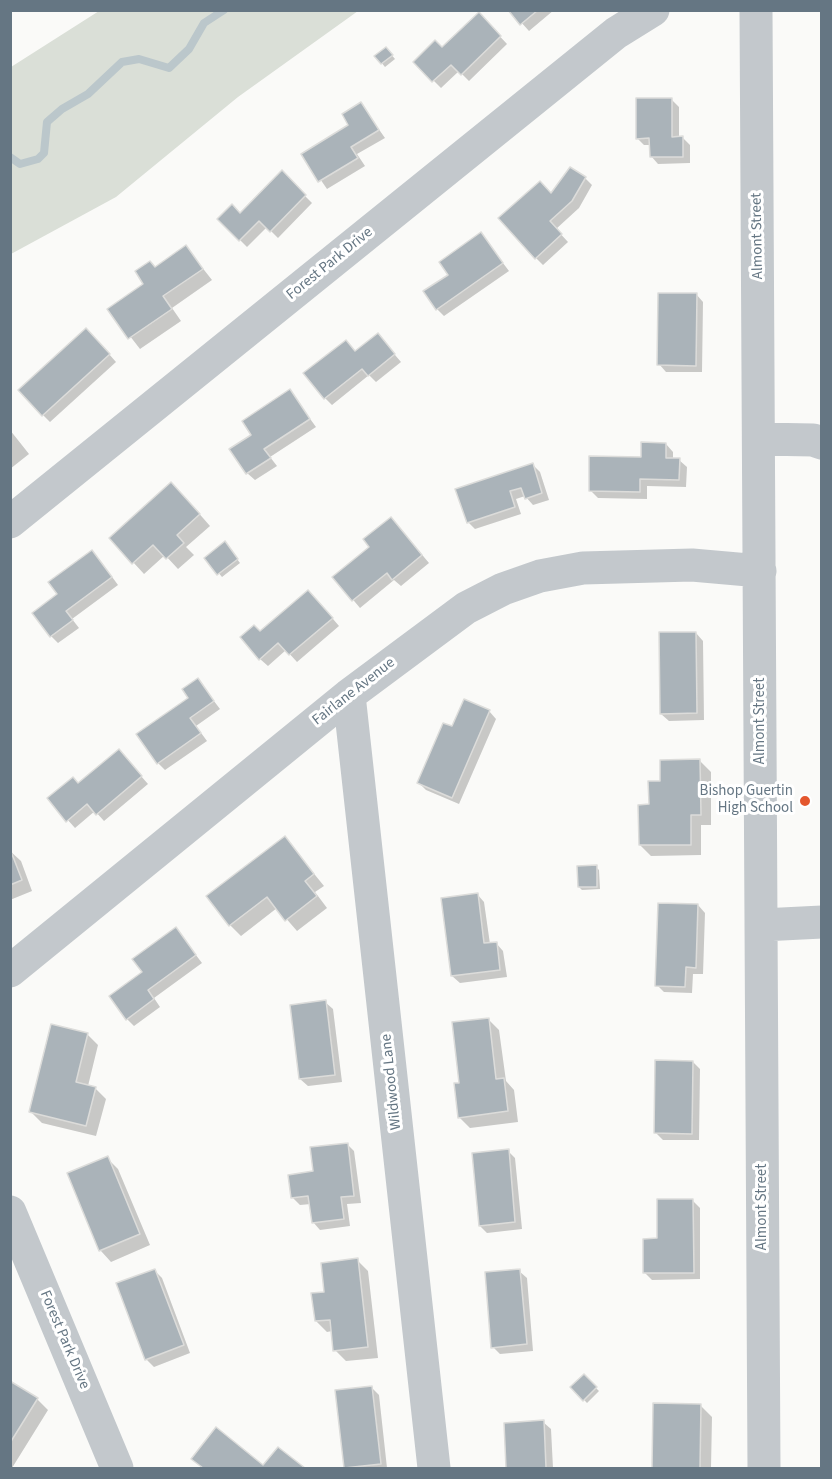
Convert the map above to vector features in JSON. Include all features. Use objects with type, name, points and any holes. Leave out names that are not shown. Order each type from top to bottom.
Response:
[{"type":"street","name":"Forest Park Drive","points":[[10,522],[616,33],[653,10]]},
{"type":"street","name":"Almont Street","points":[[756,10],[764,1468]]},
{"type":"street","points":[[760,440],[813,440],[822,443]]},
{"type":"street","name":"Fairlane Avenue","points":[[10,971],[349,695],[466,608],[503,589],[540,576],[583,568],[692,565],[760,571]]},
{"type":"street","name":"Wildwood Lane","points":[[349,695],[434,1468]]},
{"type":"street","points":[[762,925],[822,922]]},
{"type":"street","name":"Forest Park Drive","points":[[10,1212],[117,1468]]},
{"type":"shaded area","points":[[99,11],[358,11],[238,97],[116,197],[11,254],[11,67]]},
{"type":"building","points":[[508,10],[538,10],[520,25]]},
{"type":"building","points":[[479,12],[501,36],[461,75],[451,65],[432,82],[413,62],[435,40],[442,47]]},
{"type":"building","points":[[386,47],[393,55],[381,64],[374,56]]},
{"type":"building","points":[[636,98],[672,98],[672,137],[683,136],[683,157],[650,157],[649,138],[636,139]]},
{"type":"building","points":[[361,102],[379,130],[351,147],[358,158],[318,182],[301,154],[348,125],[342,114]]},
{"type":"building","points":[[570,167],[586,177],[572,201],[550,221],[562,234],[535,259],[498,218],[540,181],[551,193]]},
{"type":"building","points":[[282,170],[306,195],[270,232],[259,221],[239,241],[217,219],[232,204],[240,213]]},
{"type":"building","points":[[481,232],[503,263],[436,310],[423,291],[448,275],[439,262]]},
{"type":"building","points":[[186,245],[203,269],[163,296],[172,309],[128,339],[107,309],[143,284],[135,271],[150,261],[155,267]]},
{"type":"building","points":[[658,293],[697,293],[696,366],[657,365]]},
{"type":"building","points":[[86,328],[110,354],[42,416],[18,390]]},
{"type":"building","points":[[378,333],[395,354],[368,376],[362,369],[324,399],[303,373],[346,340],[355,351]]},
{"type":"building","points":[[290,389],[310,419],[264,449],[271,458],[246,474],[229,449],[251,435],[242,421]]},
{"type":"building","points":[[641,442],[666,443],[666,458],[680,458],[679,480],[640,479],[640,492],[589,491],[589,456],[641,457]]},
{"type":"building","points":[[533,463],[542,493],[525,499],[521,488],[510,491],[515,507],[467,523],[455,489]]},
{"type":"building","points":[[171,482],[200,514],[177,535],[184,543],[166,559],[153,545],[132,564],[109,538]]},
{"type":"building","points":[[391,517],[422,555],[392,580],[387,573],[352,601],[332,577],[369,547],[363,539]]},
{"type":"building","points":[[225,541],[238,559],[217,575],[204,558]]},
{"type":"building","points":[[92,550],[112,577],[66,611],[73,620],[50,637],[32,613],[57,594],[48,582]]},
{"type":"building","points":[[308,590],[333,618],[289,655],[278,643],[259,660],[240,637],[254,625],[260,631]]},
{"type":"building","points":[[659,632],[696,632],[697,713],[660,714]]},
{"type":"building","points":[[198,678],[214,701],[190,718],[201,733],[157,764],[136,734],[188,698],[182,689]]},
{"type":"building","points":[[464,699],[490,710],[452,798],[417,783],[443,723],[452,726]]},
{"type":"building","points":[[119,749],[142,776],[96,815],[87,804],[66,822],[47,798],[73,777],[78,783]]},
{"type":"building","points":[[700,759],[701,815],[691,815],[691,845],[639,845],[638,805],[649,804],[648,781],[660,781],[660,760]]},
{"type":"building","points":[[285,836],[314,874],[305,881],[317,896],[285,921],[267,897],[229,926],[206,896]]},
{"type":"building","points":[[10,849],[22,880],[10,885]]},
{"type":"building","points":[[597,865],[597,887],[578,887],[577,866]]},
{"type":"building","points":[[478,893],[484,943],[497,942],[500,970],[451,976],[441,898]]},
{"type":"building","points":[[658,903],[698,904],[696,968],[686,967],[685,987],[655,986]]},
{"type":"building","points":[[176,927],[196,955],[148,990],[154,999],[126,1020],[109,996],[142,972],[132,959]]},
{"type":"building","points":[[326,1000],[335,1075],[299,1079],[290,1005]]},
{"type":"building","points":[[489,1018],[496,1079],[504,1078],[508,1111],[458,1118],[454,1083],[459,1083],[452,1022]]},
{"type":"building","points":[[51,1024],[88,1033],[76,1082],[96,1087],[86,1126],[29,1112]]},
{"type":"building","points":[[655,1060],[693,1061],[692,1134],[654,1133]]},
{"type":"building","points":[[348,1143],[354,1196],[341,1197],[344,1219],[312,1223],[308,1196],[291,1198],[288,1175],[313,1171],[310,1147]]},
{"type":"building","points":[[509,1149],[515,1222],[479,1226],[472,1153]]},
{"type":"building","points":[[108,1156],[140,1234],[99,1251],[67,1173]]},
{"type":"building","points":[[657,1199],[693,1199],[694,1273],[643,1273],[643,1239],[657,1238]]},
{"type":"building","points":[[358,1258],[368,1347],[333,1351],[330,1320],[315,1321],[311,1293],[324,1292],[321,1263]]},
{"type":"building","points":[[155,1269],[184,1345],[145,1360],[116,1283]]},
{"type":"building","points":[[520,1269],[527,1344],[491,1348],[485,1272]]},
{"type":"building","points":[[584,1374],[597,1387],[583,1401],[570,1387]]},
{"type":"building","points":[[10,1381],[38,1398],[10,1443]]},
{"type":"building","points":[[372,1386],[381,1464],[344,1468],[335,1390]]},
{"type":"building","points":[[653,1403],[701,1404],[700,1468],[652,1468]]},
{"type":"building","points":[[544,1420],[546,1468],[506,1468],[504,1423]]},
{"type":"building","points":[[216,1427],[263,1465],[278,1447],[305,1468],[203,1468],[191,1459]]},
{"type":"waterway","points":[[10,157],[20,164],[38,159],[44,153],[47,122],[62,109],[88,94],[122,62],[139,59],[169,68],[189,49],[204,23],[224,10]]},
{"type":"place","name":"Bishop Guertin High School","points":[[805,801]]}]
